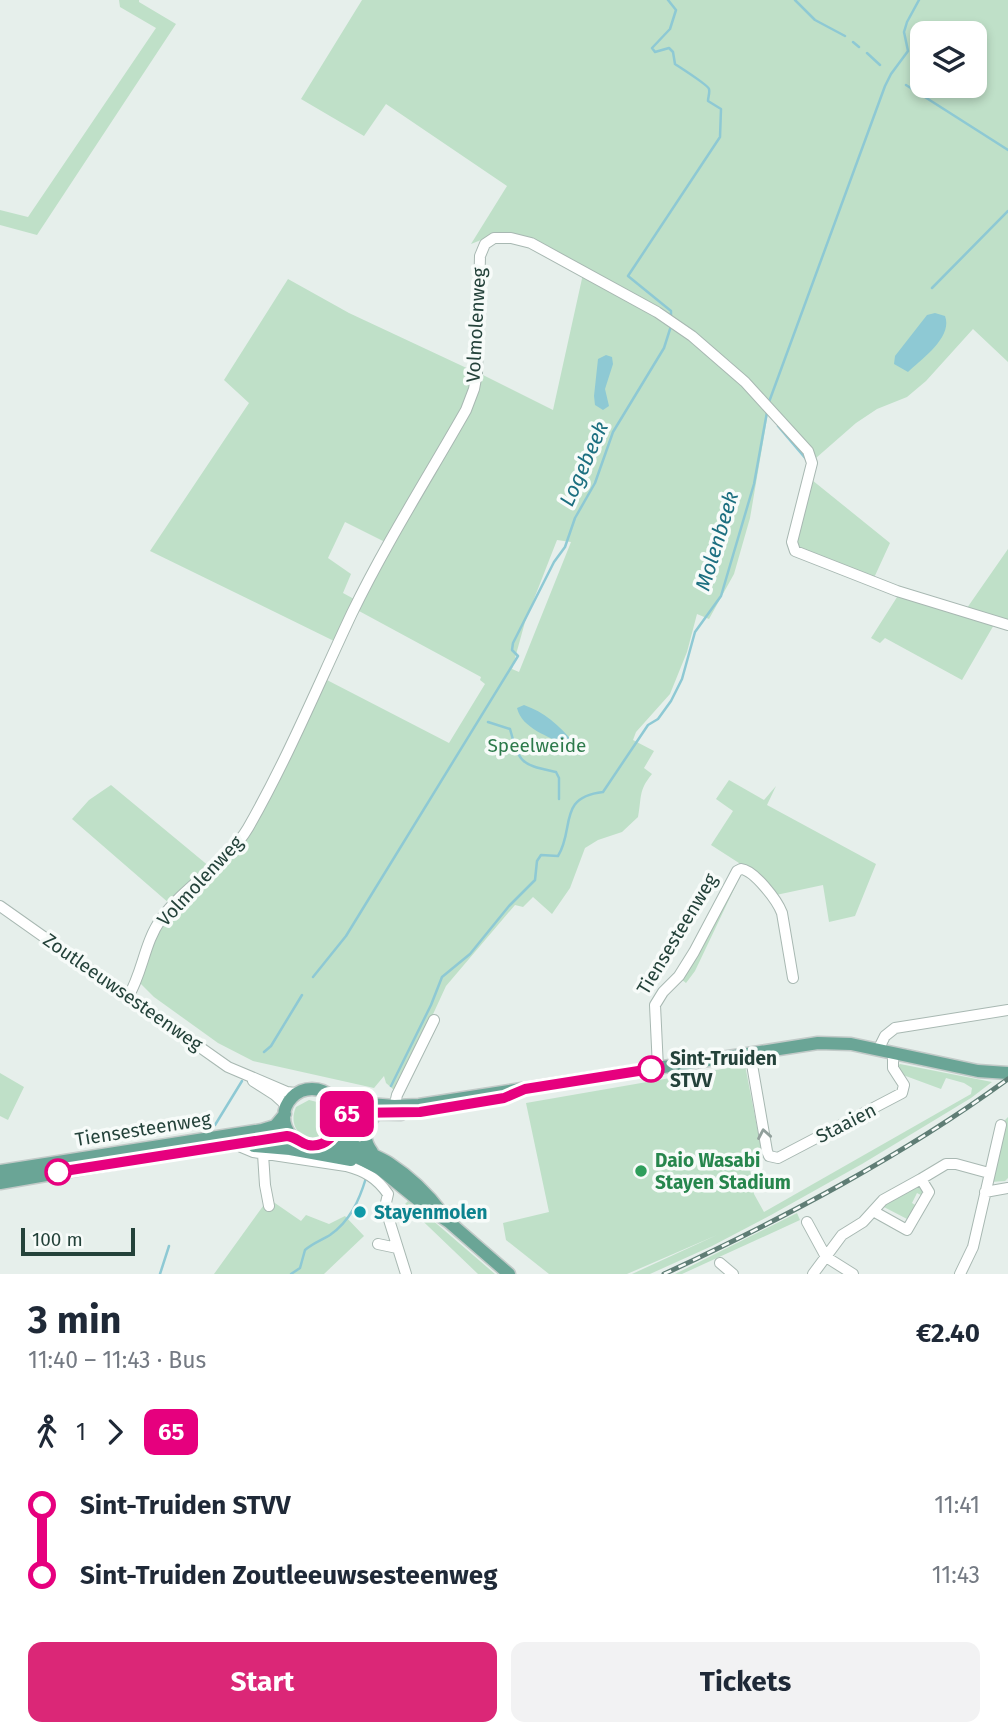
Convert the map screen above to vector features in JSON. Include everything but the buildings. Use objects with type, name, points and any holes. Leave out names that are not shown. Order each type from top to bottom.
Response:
[{"type":"main road","points":[[509,1274],[449,1222],[380,1169],[322,1143],[310,1145],[293,1137],[285,1109],[295,1093],[314,1089],[323,1091],[334,1101],[420,1112],[491,1100],[525,1089],[818,1043],[851,1044],[1001,1073]]},
{"type":"main road","points":[[334,1101],[338,1125],[345,1140],[372,1153],[414,1182],[433,1200],[449,1222]]},
{"type":"main road","name":"Tiensesteenweg","points":[[0,1171],[262,1130],[275,1126],[285,1109]]},
{"type":"main road","points":[[322,1143],[351,1113],[394,1110]]},
{"type":"main road","points":[[372,1153],[366,1144],[365,1131],[377,1113]]},
{"type":"main road","name":"Tiensesteenweg","points":[[0,1182],[293,1137]]},
{"type":"main road","points":[[234,1146],[290,1149],[334,1156],[360,1164],[392,1179]]},
{"type":"street","name":"Volmolenweg","points":[[128,997],[136,982],[146,944],[160,920],[183,894],[233,849],[247,830],[296,736],[353,612],[466,410],[477,373],[480,256],[488,241],[501,237],[531,243],[642,302],[692,336],[765,401],[808,451],[813,463],[792,542],[795,551],[897,591],[1008,625]]},
{"type":"street","name":"Tiensesteenweg","points":[[658,1068],[655,1005],[663,992],[679,976],[737,871],[749,871],[779,904],[793,978]]},
{"type":"street","name":"Zoutleeuwsesteenweg","points":[[0,906],[228,1067],[295,1093]]},
{"type":"street","points":[[878,1050],[880,1043],[895,1028],[1008,1010]]},
{"type":"street","points":[[394,1110],[397,1095],[434,1020]]},
{"type":"street","name":"Staaien","points":[[750,1053],[766,1151],[769,1156],[778,1158],[902,1093],[904,1085],[893,1068],[893,1053]]},
{"type":"street","name":"Zoutleeuwsesteenweg","points":[[247,1076],[285,1109]]},
{"type":"street","points":[[960,1274],[973,1247],[1001,1125]]},
{"type":"street","name":"Tiensesteenweg","points":[[234,1146],[356,1169],[379,1181],[387,1194]]},
{"type":"street","points":[[263,1153],[265,1185],[270,1206]]},
{"type":"street","points":[[813,1274],[842,1235],[863,1222],[883,1200],[921,1178],[946,1164],[989,1173]]},
{"type":"street","points":[[873,1211],[907,1230],[929,1192],[921,1178]]},
{"type":"street","points":[[985,1192],[1008,1188]]},
{"type":"street","points":[[406,1189],[387,1194],[385,1207],[406,1274]]},
{"type":"street","points":[[807,1222],[826,1257],[853,1274]]},
{"type":"street","points":[[378,1244],[397,1248]]},
{"type":"street","points":[[720,1263],[733,1274]]},
{"type":"green space","points":[[119,0],[139,0],[176,24],[37,235],[0,225],[0,210],[28,217],[156,28],[120,7]]},
{"type":"green space","points":[[362,0],[1008,0],[1008,362],[973,329],[926,381],[907,397],[877,409],[856,423],[816,458],[731,362],[654,305],[533,240],[486,238],[471,244],[507,186],[386,104],[364,136],[301,99]]},
{"type":"green space","name":"Speelweide","points":[[583,274],[668,320],[748,390],[768,413],[750,518],[734,574],[709,619],[697,614],[687,652],[670,694],[636,732],[633,740],[654,751],[644,768],[652,774],[642,790],[638,817],[622,832],[598,840],[585,848],[570,888],[552,914],[533,897],[523,907],[515,905],[446,986],[417,1049],[394,1090],[386,1083],[384,1076],[374,1088],[253,1061],[218,1043],[154,997],[139,982],[151,941],[167,913],[234,853],[325,679],[449,743],[485,684],[480,680],[481,677],[359,611],[397,536],[467,416],[479,373],[553,410]],"holes":[[[557,540],[571,542],[519,672],[512,669],[525,622]]]},
{"type":"green space","points":[[288,279],[349,313],[473,371],[469,397],[387,543],[345,522],[328,558],[351,574],[343,593],[354,599],[334,641],[150,551],[249,403],[224,380]]},
{"type":"green space","points":[[812,480],[890,543],[873,580],[796,546]]},
{"type":"green space","points":[[1008,549],[1008,622],[967,608]]},
{"type":"green space","points":[[899,594],[995,623],[962,680],[885,638],[880,643],[871,638]]},
{"type":"green space","points":[[729,780],[764,800],[776,786],[767,805],[876,864],[855,916],[829,922],[823,885],[776,895],[752,868],[745,866],[695,971],[686,983],[681,979],[739,863],[711,845],[733,811],[716,799]]},
{"type":"green space","points":[[111,785],[210,867],[170,904],[72,819],[89,800]]},
{"type":"green space","name":"Daio Wasabi Stayen Stadium","points":[[900,1064],[992,1082],[971,1098],[862,1164],[712,1246],[650,1274],[632,1274],[717,1235],[627,1274],[549,1274],[506,1240],[503,1223],[549,1212],[526,1103],[745,1065],[763,1158],[749,1163],[754,1194],[764,1212],[971,1094],[972,1088],[964,1083],[946,1078],[941,1089],[903,1075],[898,1066]]},
{"type":"green space","points":[[0,1073],[24,1087],[8,1120],[0,1116]]},
{"type":"green space","points":[[309,1100],[321,1103],[328,1115],[324,1130],[328,1134],[320,1138],[306,1137],[296,1129],[294,1123],[296,1107]]},
{"type":"green space","points":[[1008,1117],[1008,1178],[1005,1181],[991,1182],[1003,1122]]},
{"type":"green space","points":[[922,1184],[926,1190],[923,1196],[917,1193],[912,1203],[917,1206],[909,1220],[882,1206],[885,1202]]},
{"type":"green space","points":[[409,1200],[495,1274],[478,1274],[405,1204]]},
{"type":"green space","points":[[272,1201],[301,1221],[306,1215],[329,1224],[345,1216],[364,1236],[324,1274],[214,1274],[266,1202]]},
{"type":"green space","points":[[797,1213],[800,1220],[682,1274],[675,1274]]},
{"type":"water","points":[[935,313],[945,316],[946,324],[945,332],[935,347],[908,372],[894,364],[895,356],[927,315]]},
{"type":"water","points":[[606,355],[612,357],[613,364],[605,389],[609,406],[603,410],[595,405],[594,396],[598,359]]},
{"type":"water","points":[[524,705],[551,720],[573,742],[566,746],[530,727],[517,708]]},
{"type":"waterway","name":"Logebeek","points":[[668,0],[676,10],[670,29],[652,48],[655,52],[669,48],[673,52],[675,64],[707,87],[708,101],[721,109],[720,137],[628,276],[671,311],[671,316]]},
{"type":"waterway","name":"Logebeek","points":[[795,0],[815,20],[845,36]]},
{"type":"waterway","name":"Molenbeek","points":[[769,402],[885,86],[908,51],[904,32],[919,0]]},
{"type":"waterway","name":"Logebeek","points":[[853,42],[859,47]]},
{"type":"waterway","name":"Logebeek","points":[[867,53],[880,65]]},
{"type":"waterway","points":[[906,85],[1008,150]]},
{"type":"waterway","points":[[932,288],[1008,211]]},
{"type":"waterway","name":"Logebeek","points":[[313,977],[346,936],[518,656],[512,650],[513,643],[554,562],[565,547],[575,518],[595,483],[613,432],[664,348],[671,326]]},
{"type":"waterway","name":"Molenbeek","points":[[391,1086],[442,977],[470,954],[509,906],[535,880],[537,861],[541,855],[558,856],[573,807],[579,800],[603,792],[648,725],[658,719],[671,701],[682,679],[695,632],[721,596],[754,484],[767,412]]},
{"type":"waterway","points":[[778,426],[806,459]]},
{"type":"waterway","points":[[488,722],[510,729],[516,750],[524,761],[556,772],[559,778],[559,799]]},
{"type":"waterway","name":"Logebeek","points":[[264,1052],[271,1046],[302,995]]},
{"type":"waterway","name":"Logebeek","points":[[215,1125],[242,1081]]},
{"type":"waterway","name":"Molenbeek","points":[[291,1274],[300,1268],[305,1250],[330,1235],[348,1217],[366,1178]]},
{"type":"waterway","name":"Logebeek","points":[[160,1274],[169,1246]]},
{"type":"railway","points":[[664,1274],[841,1185],[926,1134],[1008,1079]]},
{"type":"bus line","name":"65","points":[[58,1172],[287,1136],[310,1145],[318,1144],[333,1136],[340,1118],[351,1113],[420,1112],[504,1098],[525,1089],[651,1069]]},
{"type":"place","name":"Sint-Truiden STVV","points":[[651,1069]]},
{"type":"place","name":"Daio Wasabi Stayen Stadium","points":[[641,1171]]},
{"type":"place","name":"Stayenmolen","points":[[360,1212]]}]
